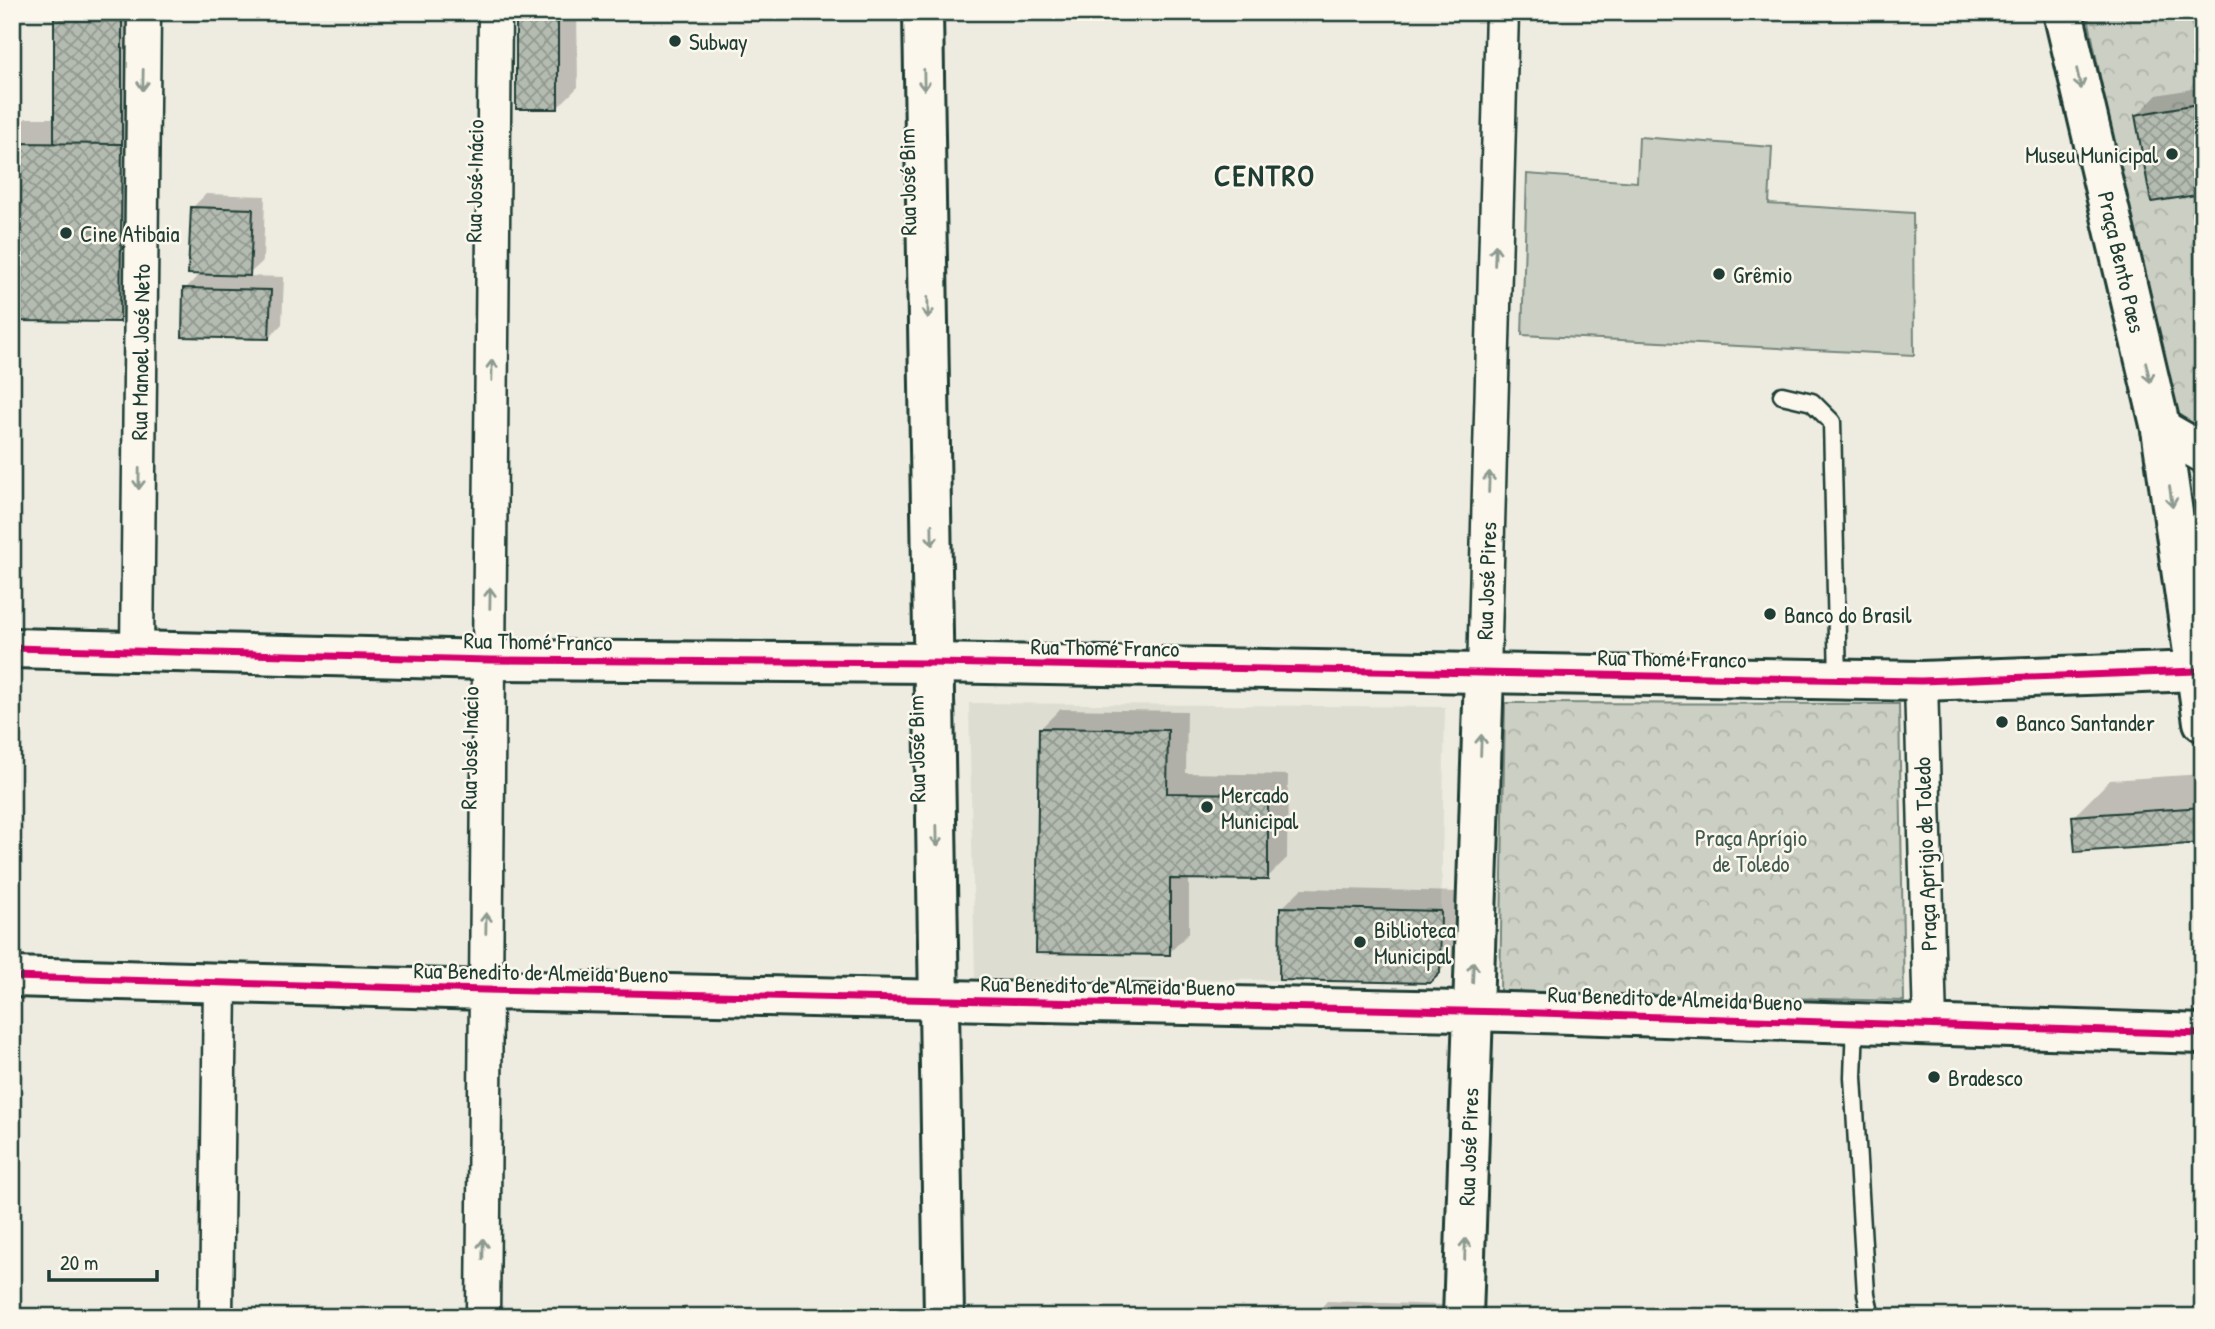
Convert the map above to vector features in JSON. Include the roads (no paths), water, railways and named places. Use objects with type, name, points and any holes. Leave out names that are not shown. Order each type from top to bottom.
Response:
[{"type":"street","name":"Rua Manoel José Neto","points":[[137,650],[144,12]]},
{"type":"street","name":"Rua José Inácio","points":[[483,1317],[495,12]]},
{"type":"street","name":"Rua José Bim","points":[[923,12],[944,1317]]},
{"type":"street","name":"Rua José Pires","points":[[1463,1317],[1502,12]]},
{"type":"street","name":"Praça Bento Paes","points":[[2063,12],[2161,429],[2203,722]]},
{"type":"street","points":[[2161,429],[2203,453]]},
{"type":"street","name":"Rua Thomé Franco","points":[[12,648],[489,660],[934,663],[1921,681],[2197,671]]},
{"type":"street","name":"Praça Aprigio de Toledo","points":[[1921,681],[1930,1026]]},
{"type":"street","name":"Rua Benedito de Almeida Bueno","points":[[12,976],[486,990],[1472,1012],[2203,1034]]},
{"type":"street","points":[[216,1317],[220,983]]},
{"type":"lane","points":[[1783,396],[1812,402],[1832,422],[1838,680]]},
{"type":"lane","points":[[1855,1023],[1855,1104],[1866,1294],[1871,1317]]},
{"type":"place","name":"Subway","points":[[675,41]]},
{"type":"place","name":"Museu Municipal","points":[[2172,154]]},
{"type":"place","name":"Cine Atibaia","points":[[66,233]]},
{"type":"place","name":"Grêmio","points":[[1719,274]]},
{"type":"place","name":"Banco do Brasil","points":[[1770,614]]},
{"type":"place","name":"Banco Santander","points":[[2002,722]]},
{"type":"place","name":"Mercado Municipal","points":[[1207,807]]},
{"type":"place","name":"Biblioteca Municipal","points":[[1360,942]]},
{"type":"place","name":"Bradesco","points":[[1934,1077]]},
{"type":"district","name":"CENTRO","points":[[1265,175]]},
{"type":"park label","name":"Praça Aprígio de Toledo","points":[[1751,850]]}]
